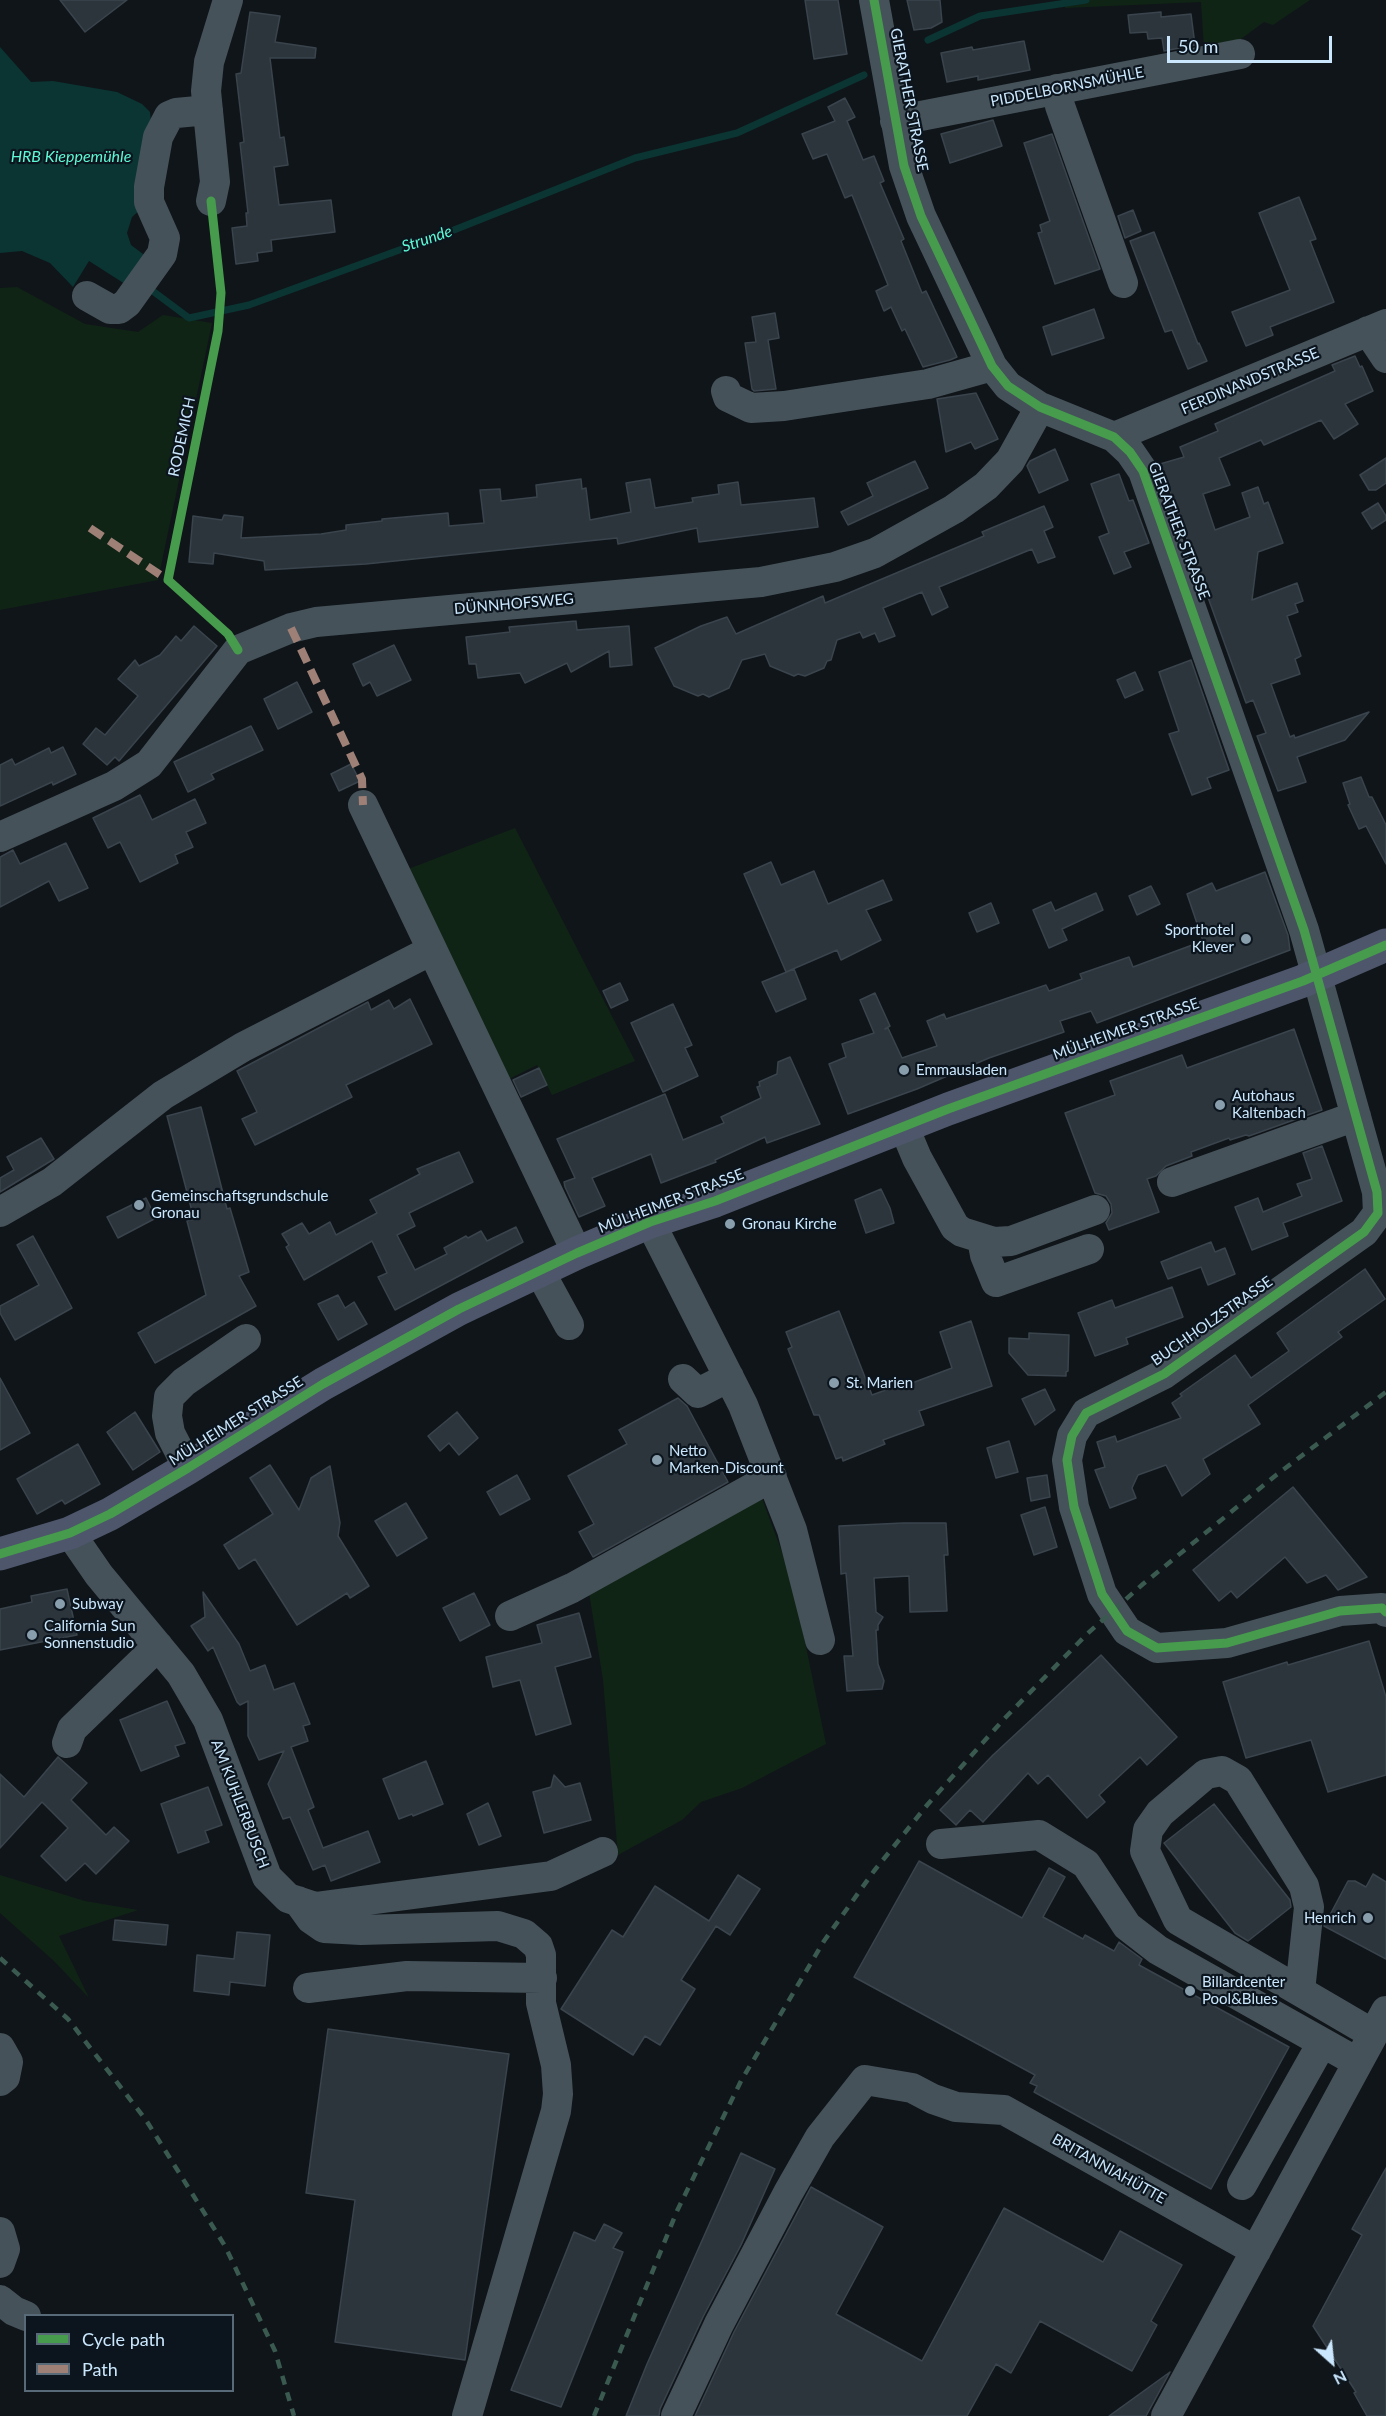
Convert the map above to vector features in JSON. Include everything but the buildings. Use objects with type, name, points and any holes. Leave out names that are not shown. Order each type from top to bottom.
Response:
[{"type":"main road","name":"MÜLHEIMER STRASSE","points":[[0,1554],[70,1533],[110,1514],[324,1384],[459,1309],[577,1253],[650,1222],[715,1201],[904,1126],[1318,975],[1386,945]]},
{"type":"street","points":[[211,201],[215,182],[206,91],[209,63],[228,0]]},
{"type":"street","name":"GIERATHER STRASSE","points":[[874,0],[904,166],[921,216],[992,366],[1008,386],[1040,407],[1114,437],[1130,452],[1143,471],[1263,807],[1318,975]]},
{"type":"street","name":"PIDDELBORNSMÜHLE","points":[[895,121],[1240,54]]},
{"type":"street","points":[[1057,88],[1060,106],[1123,283]]},
{"type":"street","points":[[87,296],[110,309],[119,309],[127,303],[162,254],[165,238],[149,202],[149,187],[158,137],[169,116],[176,113],[208,110]]},
{"type":"street","points":[[1377,328],[1386,358]]},
{"type":"street","name":"FERDINANDSTRASSE","points":[[1114,437],[1377,328]]},
{"type":"street","points":[[726,391],[728,397],[751,408],[783,406],[928,384],[992,366]]},
{"type":"street","name":"DÜNNHOFSWEG","points":[[0,837],[114,786],[149,764],[238,650],[291,628],[316,621],[761,582],[835,567],[875,553],[954,509],[986,486],[1010,462],[1040,407]]},
{"type":"street","points":[[363,805],[577,1253]]},
{"type":"street","points":[[0,1212],[52,1182],[163,1095],[243,1047],[432,950]]},
{"type":"street","name":"BUCHHOLZSTRASSE","points":[[1318,975],[1377,1192],[1378,1212],[1364,1232],[1164,1374],[1086,1413],[1072,1436],[1068,1460],[1074,1507],[1102,1594],[1127,1631],[1157,1648],[1227,1643],[1340,1611],[1385,1609]]},
{"type":"street","points":[[1172,1182],[1356,1116]]},
{"type":"street","points":[[904,1126],[917,1158],[955,1227],[962,1232],[994,1242],[1011,1241],[1095,1210]]},
{"type":"street","name":"MÜLHEIMER STRASSE","points":[[650,1222],[743,1405],[792,1530],[820,1640]]},
{"type":"street","points":[[982,1239],[985,1255],[996,1282],[1089,1249]]},
{"type":"street","points":[[540,1272],[569,1325]]},
{"type":"street","points":[[188,1468],[170,1433],[167,1416],[169,1397],[184,1382],[246,1340]]},
{"type":"street","points":[[683,1379],[698,1393],[729,1377]]},
{"type":"street","points":[[510,1616],[572,1588],[772,1477]]},
{"type":"street","name":"AM KUHLERBUSCH","points":[[70,1533],[99,1575],[181,1674],[208,1720],[267,1877],[288,1898],[315,1907],[551,1876],[603,1852]]},
{"type":"street","points":[[67,1743],[72,1729],[158,1646]]},
{"type":"street","points":[[1166,2416],[1380,2023],[1300,1991],[1178,1920],[1145,1851],[1148,1830],[1160,1813],[1206,1774],[1222,1771],[1238,1780],[1304,1886],[1309,1907],[1300,1991]]},
{"type":"street","points":[[940,1844],[1039,1835],[1086,1864],[1127,1926],[1158,1950],[1357,2062]]},
{"type":"street","points":[[298,1901],[315,1922],[324,1928],[335,1930],[461,1925],[498,1926],[524,1934],[538,1946],[541,1955],[541,2003],[556,2065],[558,2094],[556,2111],[467,2416]]},
{"type":"street","points":[[308,1988],[407,1976],[542,1978]]},
{"type":"street","points":[[1242,2185],[1322,2043]]},
{"type":"street","points":[[0,2048],[8,2062],[5,2077],[0,2081]]},
{"type":"street","name":"BRITANNIAHÜTTE","points":[[676,2416],[719,2324],[788,2193],[820,2137],[866,2080],[912,2088],[956,2107],[1004,2110],[1256,2252]]},
{"type":"street","points":[[0,2232],[5,2249],[0,2263]]},
{"type":"street","points":[[0,2300],[14,2311],[24,2315]]},
{"type":"shaded area","points":[[1067,0],[1310,0],[1273,25],[1264,22],[1241,39],[1204,49],[1201,2],[1065,8]]},
{"type":"shaded area","points":[[17,287],[85,324],[138,332],[163,315],[212,323],[158,580],[0,610],[0,288]]},
{"type":"shaded area","points":[[515,828],[635,1061],[552,1095],[537,1065],[505,1081],[403,871]]},
{"type":"shaded area","points":[[760,1493],[792,1579],[826,1744],[742,1788],[701,1802],[682,1820],[618,1855],[603,1680],[588,1586]]},
{"type":"shaded area","points":[[0,1875],[85,1901],[138,1910],[59,1936],[89,1998],[54,1961],[0,1913]]},
{"type":"water","name":"HRB Kieppemühle","points":[[0,47],[31,82],[53,81],[117,92],[142,104],[150,112],[152,131],[140,210],[132,217],[127,233],[131,245],[147,257],[125,284],[89,261],[73,287],[50,263],[22,251],[0,253]]},
{"type":"waterway","name":"Strunde","points":[[928,40],[980,16],[1086,0]]},
{"type":"waterway","name":"Strunde","points":[[146,286],[189,318],[249,305],[454,230],[635,158],[737,133],[864,75]]},
{"type":"railway","points":[[594,2416],[677,2211],[741,2081],[824,1941],[874,1871],[928,1804],[1004,1719],[1087,1634],[1143,1584],[1275,1476],[1386,1392]]},
{"type":"railway","points":[[0,1958],[68,2019],[146,2120],[225,2246],[275,2351],[294,2416]]},
{"type":"marked path","points":[[90,528],[168,580]]},
{"type":"marked path","points":[[291,628],[362,779],[363,805]]},
{"type":"cycle path","points":[[874,0],[904,166],[921,216],[992,366],[1008,386],[1040,407],[1114,437],[1130,452],[1143,471],[1304,930],[1377,1192],[1378,1213],[1364,1232],[1164,1374],[1086,1413],[1072,1436],[1067,1460],[1074,1507],[1102,1594],[1127,1631],[1157,1648],[1227,1643],[1340,1611],[1382,1608],[1386,1612]]},
{"type":"cycle path","name":"RODEMICH","points":[[211,201],[221,293],[218,331],[168,580],[228,634],[238,650]]},
{"type":"cycle path","points":[[0,1554],[70,1533],[110,1514],[323,1384],[459,1309],[577,1253],[650,1222],[715,1201],[948,1109],[1303,981],[1386,945]]},
{"type":"place","name":"Sporthotel Klever","points":[[1246,939]]},
{"type":"place","name":"Emmausladen","points":[[904,1070]]},
{"type":"place","name":"Autohaus Kaltenbach","points":[[1220,1105]]},
{"type":"place","name":"Gemeinschaftsgrundschule Gronau","points":[[139,1205]]},
{"type":"place","name":"Gronau Kirche","points":[[730,1224]]},
{"type":"place","name":"St. Marien","points":[[834,1383]]},
{"type":"place","name":"Netto Marken-Discount","points":[[657,1460]]},
{"type":"place","name":"Subway","points":[[60,1604]]},
{"type":"place","name":"California Sun Sonnenstudio","points":[[32,1635]]},
{"type":"place","name":"Henrich","points":[[1368,1918]]},
{"type":"place","name":"Billardcenter Pool&Blues","points":[[1190,1991]]}]
